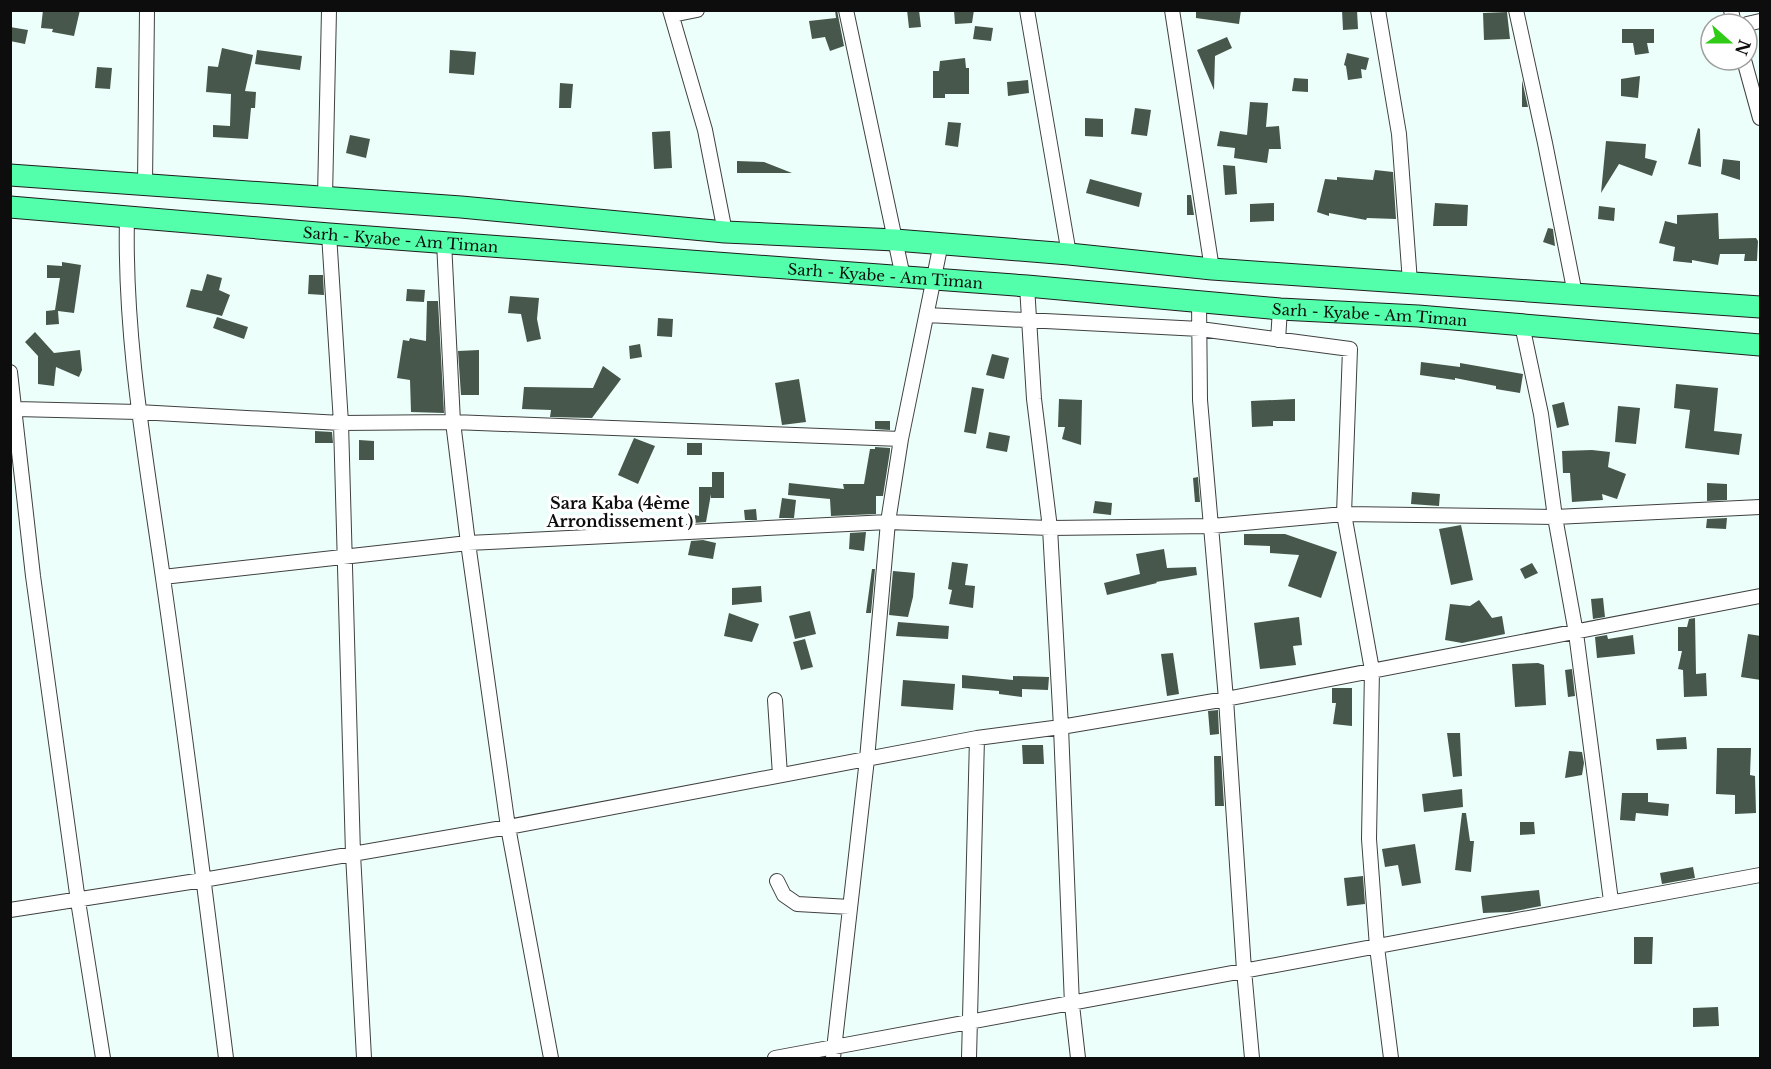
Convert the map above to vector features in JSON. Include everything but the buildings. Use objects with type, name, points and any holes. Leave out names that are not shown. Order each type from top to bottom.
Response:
[{"type":"highway","points":[[10,175],[461,207],[725,232],[941,243],[1212,269],[1761,307]]},
{"type":"highway","name":"Sarh - Kyabe - Am Timan","points":[[10,207],[329,234],[1028,286],[1280,309],[1418,316],[1761,345]]},
{"type":"street","points":[[145,183],[147,10]]},
{"type":"street","points":[[325,197],[329,10]]},
{"type":"street","points":[[697,10],[671,13],[705,130],[725,232]]},
{"type":"street","points":[[846,10],[903,278]]},
{"type":"street","points":[[1027,10],[1069,254]]},
{"type":"street","points":[[1172,10],[1212,269]]},
{"type":"street","points":[[1378,10],[1399,134],[1410,282]]},
{"type":"street","points":[[1516,10],[1575,294]]},
{"type":"street","points":[[1748,72],[1761,118]]},
{"type":"street","points":[[127,217],[126,266],[138,412],[163,577],[226,1059]]},
{"type":"street","points":[[329,234],[340,423],[352,854],[364,1059]]},
{"type":"street","points":[[444,242],[453,422],[468,543],[508,827],[551,1059]]},
{"type":"street","points":[[834,1053],[867,759],[888,522],[941,243]]},
{"type":"street","points":[[1028,286],[1034,399],[1050,528],[1061,727],[1072,1005],[1078,1059]]},
{"type":"street","points":[[1200,302],[1200,400],[1226,699],[1252,1059]]},
{"type":"street","points":[[1278,340],[1280,309]]},
{"type":"street","points":[[927,315],[1200,329],[1350,350],[1344,514],[1372,670],[1370,839],[1377,947],[1391,1059]]},
{"type":"street","points":[[1522,325],[1540,414],[1555,517],[1576,633],[1611,901]]},
{"type":"street","points":[[10,372],[16,409],[33,576],[78,901],[103,1059]]},
{"type":"street","points":[[16,409],[138,412],[340,423],[453,422],[902,440]]},
{"type":"street","points":[[163,577],[468,543],[888,522],[1050,528],[1212,526],[1344,514],[1555,517],[1761,507]]},
{"type":"street","points":[[10,910],[78,901],[508,827],[977,738],[1061,727],[1226,699],[1761,596]]},
{"type":"street","points":[[775,700],[780,775]]},
{"type":"street","points":[[969,1059],[977,738]]},
{"type":"street","points":[[776,1059],[834,1053],[971,1023],[1244,970],[1761,875]]},
{"type":"street","points":[[777,881],[784,895],[797,904],[850,907]]},
{"type":"district","name":"Sara Kaba (4ème Arrondissement )","points":[[620,512]]}]
